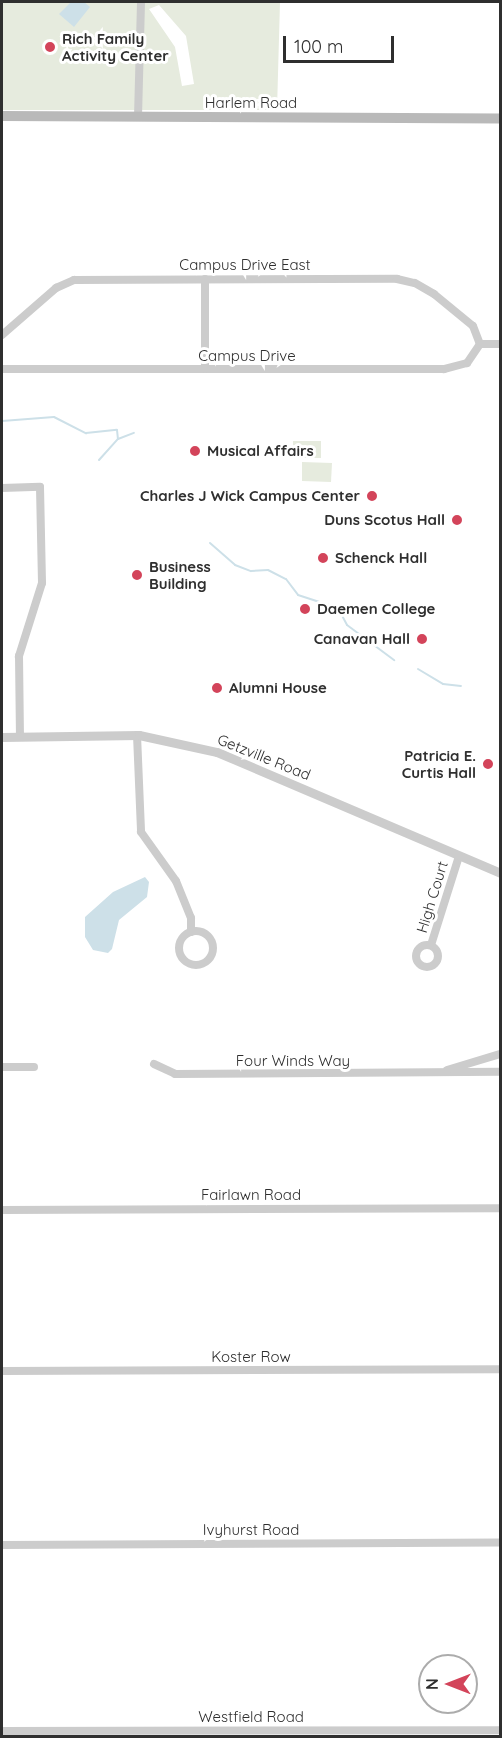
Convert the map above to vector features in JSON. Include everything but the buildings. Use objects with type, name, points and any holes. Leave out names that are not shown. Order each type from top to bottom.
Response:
[{"type":"main road","name":"Harlem Road","points":[[2,116],[501,119]]},
{"type":"street","points":[[138,117],[141,2]]},
{"type":"street","points":[[205,369],[206,279]]},
{"type":"street","name":"Campus Drive East","points":[[2,335],[56,288],[75,280],[407,280],[424,287],[463,316],[478,333],[480,344]]},
{"type":"street","points":[[480,344],[501,344]]},
{"type":"street","name":"Campus Drive","points":[[2,369],[452,369],[467,363],[480,344]]},
{"type":"street","points":[[2,488],[40,487],[42,583],[19,656],[20,736]]},
{"type":"street","points":[[137,735],[141,832],[176,881],[191,918],[191,932]]},
{"type":"street","name":"Getzville Road","points":[[2,737],[137,735],[217,752],[501,873]]},
{"type":"street","name":"High Court","points":[[431,945],[459,856]]},
{"type":"street","points":[[191,932],[207,935],[213,944],[209,960],[200,966],[183,961],[178,950],[182,939],[191,932]]},
{"type":"street","name":"Four Winds Way","points":[[434,1073],[501,1054]]},
{"type":"street","name":"Four Winds Way","points":[[154,1064],[175,1074],[501,1072]]},
{"type":"street","points":[[2,1067],[34,1067]]},
{"type":"street","name":"Fairlawn Road","points":[[2,1210],[501,1208]]},
{"type":"street","name":"Koster Row","points":[[2,1371],[501,1369]]},
{"type":"street","name":"Ivyhurst Road","points":[[2,1545],[501,1542]]},
{"type":"street","name":"Westfield Road","points":[[2,1731],[501,1730]]},
{"type":"shaded area","points":[[2,2],[280,2],[277,110],[2,110]],"holes":[[[159,5],[186,36],[194,84],[182,86],[175,47],[149,9]]]},
{"type":"shaded area","points":[[71,2],[84,2],[90,7],[74,27],[59,14]]},
{"type":"shaded area","points":[[293,441],[321,441],[321,458],[293,458]]},
{"type":"shaded area","points":[[302,462],[332,463],[331,482],[302,481]]},
{"type":"shaded area","points":[[145,877],[149,882],[147,897],[119,920],[112,949],[108,953],[93,950],[85,937],[85,917],[113,892]]},
{"type":"waterway","points":[[2,421],[54,417],[86,433],[117,430],[118,439],[134,433]]},
{"type":"waterway","points":[[99,460],[118,439]]},
{"type":"waterway","points":[[210,543],[235,565],[251,571],[268,570],[286,579],[298,595],[338,608],[347,625],[394,660]]},
{"type":"waterway","points":[[418,669],[443,684],[461,686]]},
{"type":"place","name":"Rich Family Activity Center","points":[[50,47]]},
{"type":"place","name":"Musical Affairs","points":[[195,451]]},
{"type":"place","name":"Charles J Wick Campus Center","points":[[372,496]]},
{"type":"place","name":"Duns Scotus Hall","points":[[457,520]]},
{"type":"place","name":"Schenck Hall","points":[[323,558]]},
{"type":"place","name":"Business Building","points":[[137,575]]},
{"type":"place","name":"Daemen College","points":[[305,609]]},
{"type":"place","name":"Canavan Hall","points":[[422,639]]},
{"type":"place","name":"Alumni House","points":[[217,688]]},
{"type":"place","name":"Patricia E. Curtis Hall","points":[[488,764]]}]
